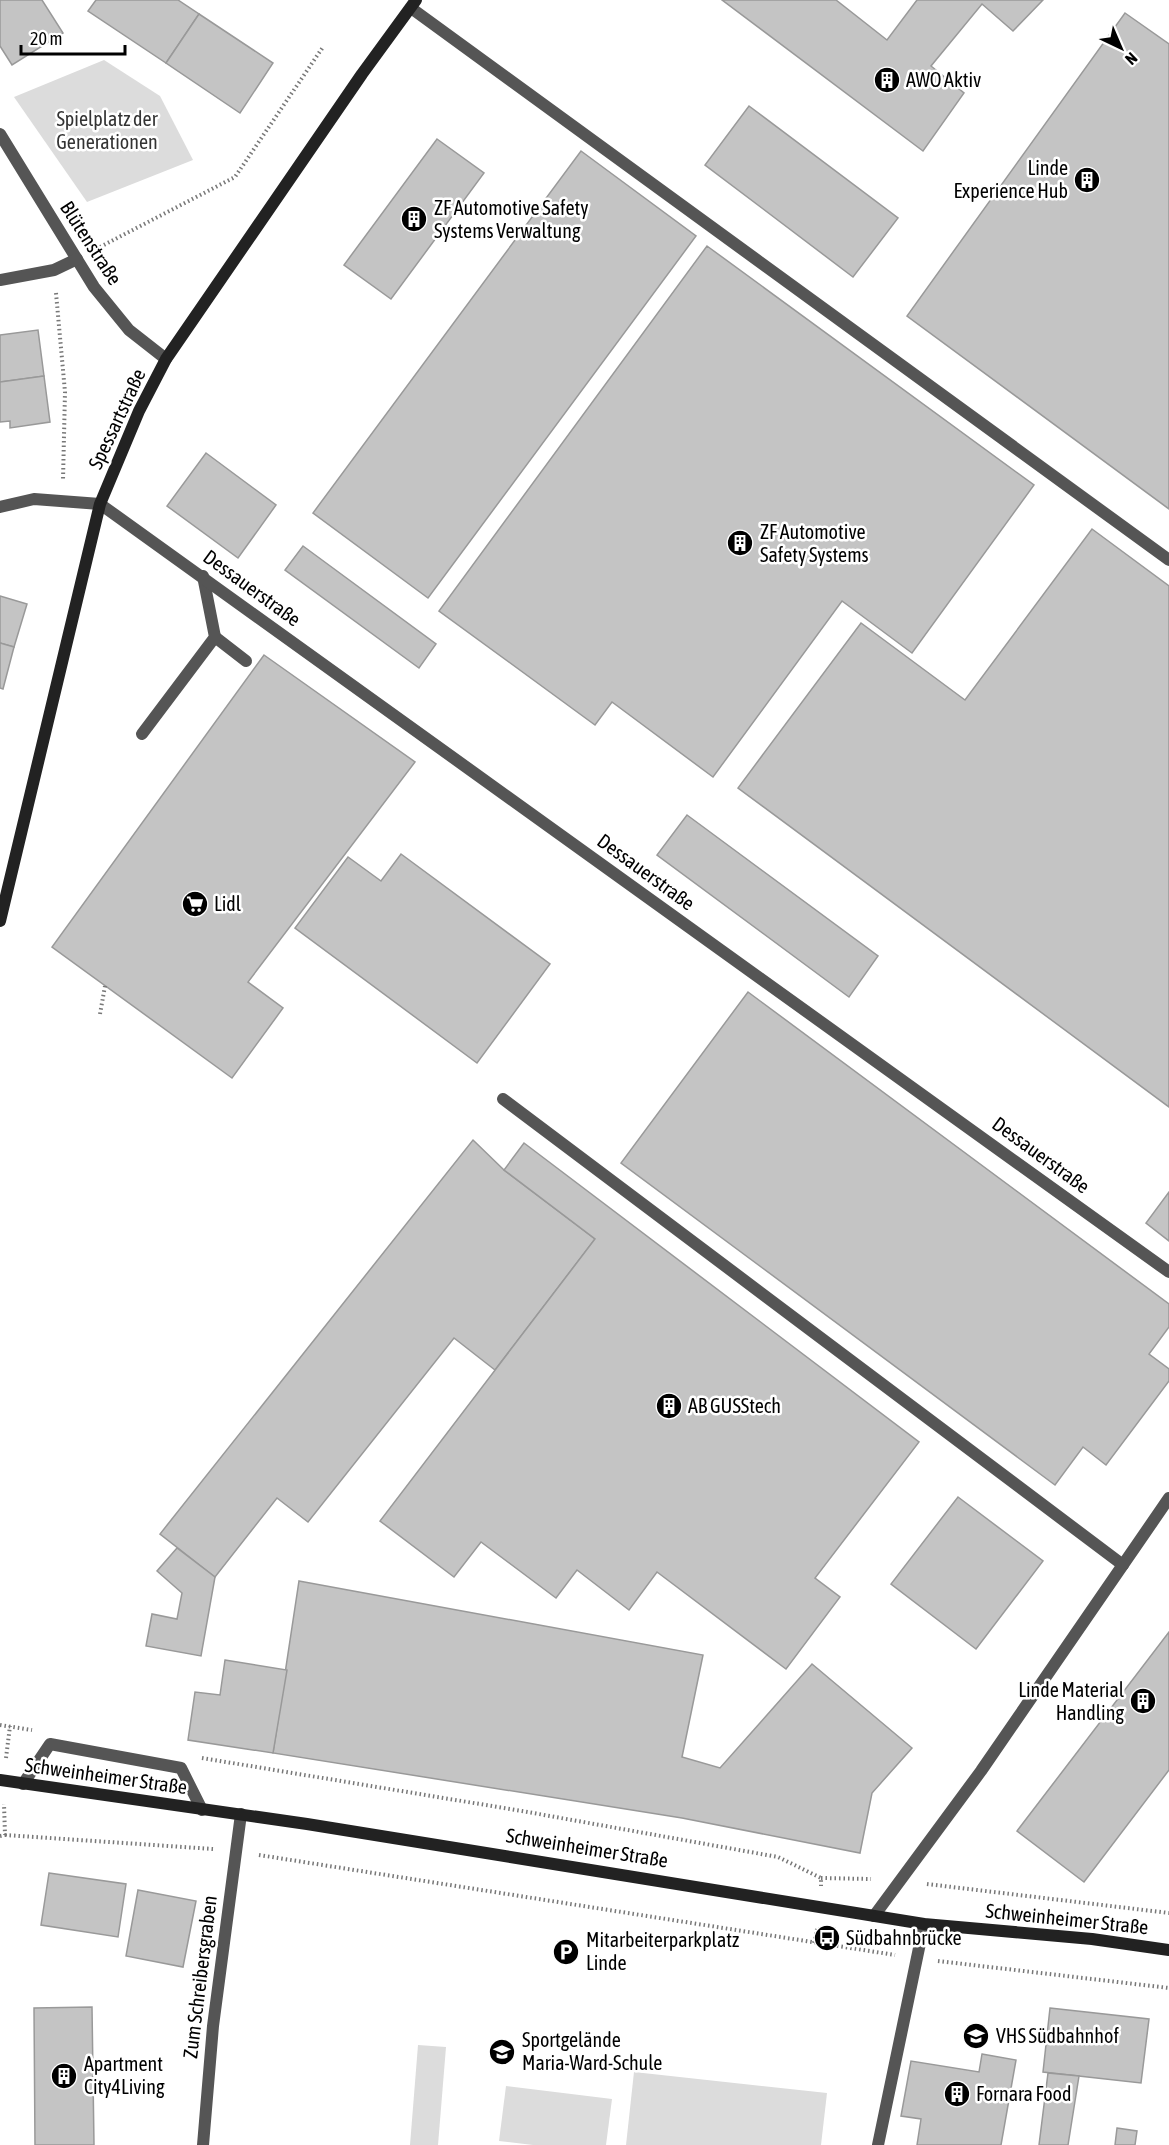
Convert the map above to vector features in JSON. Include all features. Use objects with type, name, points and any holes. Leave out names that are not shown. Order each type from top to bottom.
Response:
[{"type":"street","name":"Spessartstraße","points":[[0,921],[100,504],[139,411],[166,359],[413,4]]},
{"type":"street","points":[[413,4],[1169,560]]},
{"type":"street","name":"Blütenstraße","points":[[0,134],[94,287],[129,330],[166,359]]},
{"type":"street","points":[[0,280],[54,270],[77,259]]},
{"type":"street","points":[[0,507],[34,499],[100,504]]},
{"type":"street","name":"Dessauerstraße","points":[[100,504],[1169,1272]]},
{"type":"street","points":[[202,576],[216,637],[246,661]]},
{"type":"street","points":[[142,734],[216,637]]},
{"type":"street","points":[[503,1099],[1123,1565]]},
{"type":"street","points":[[874,1916],[981,1771],[1169,1498]]},
{"type":"street","points":[[23,1784],[50,1743],[181,1768],[202,1810]]},
{"type":"street","name":"Schweinheimer Straße","points":[[0,1780],[241,1814],[924,1924],[1092,1939],[1169,1950]]},
{"type":"street","name":"Zum Schreibersgraben","points":[[203,2145],[213,2026],[234,1851],[241,1814]]},
{"type":"street","points":[[878,2145],[924,1924]]},
{"type":"path","points":[[77,259],[235,177],[323,47]]},
{"type":"path","points":[[54,270],[65,392],[63,501]]},
{"type":"path","points":[[100,1014],[105,986]]},
{"type":"path","points":[[0,1725],[33,1730]]},
{"type":"path","points":[[196,1757],[522,1810],[751,1854],[778,1857],[821,1878],[821,1907],[814,1943]]},
{"type":"path","points":[[4,1835],[234,1851],[917,1959],[1169,1988]]},
{"type":"path","points":[[931,1884],[1169,1913]]},
{"type":"path","points":[[826,1944],[827,1938]]},
{"type":"green space","name":"Spielplatz der Generationen","points":[[104,60],[160,96],[193,160],[87,202],[14,97]]},
{"type":"green space","points":[[418,2045],[446,2047],[438,2145],[410,2145]]},
{"type":"green space","points":[[634,2072],[827,2093],[821,2145],[626,2145]]},
{"type":"green space","points":[[506,2086],[612,2099],[606,2145],[533,2145],[499,2141]]},
{"type":"building","points":[[0,0],[42,0],[63,33],[12,65],[0,46]]},
{"type":"building","points":[[96,0],[178,0],[199,14],[166,63],[88,11]]},
{"type":"building","name":"AWO Aktiv","points":[[722,0],[836,0],[887,40],[917,0],[1043,0],[1013,31],[982,4],[931,66],[964,93],[923,151]]},
{"type":"building","name":"Linde Experience Hub","points":[[1125,13],[1169,44],[1169,509],[907,316]]},
{"type":"building","points":[[199,14],[273,63],[240,113],[166,63]]},
{"type":"building","points":[[749,106],[898,218],[853,277],[705,165]]},
{"type":"building","name":"ZF Automotive Safety Systems Verwaltung","points":[[437,139],[484,173],[391,299],[344,265]]},
{"type":"building","points":[[581,151],[696,236],[428,598],[313,513]]},
{"type":"building","name":"ZF Automotive Safety Systems","points":[[707,246],[1034,485],[912,653],[842,601],[713,777],[612,702],[595,725],[439,611]]},
{"type":"building","points":[[38,330],[44,376],[0,382],[0,335]]},
{"type":"building","points":[[44,376],[50,422],[10,428],[10,421],[0,422],[0,382]]},
{"type":"building","points":[[206,453],[276,505],[238,558],[167,506]]},
{"type":"building","name":"ZF Automotive Safety Systems","points":[[1092,529],[1169,586],[1169,1107],[738,788],[861,623],[965,700]]},
{"type":"building","points":[[303,546],[436,644],[419,668],[285,570]]},
{"type":"building","points":[[0,596],[27,604],[14,647],[0,643]]},
{"type":"building","points":[[0,643],[14,647],[3,689],[0,688]]},
{"type":"building","points":[[264,655],[415,762],[248,982],[283,1008],[232,1078],[52,947]]},
{"type":"building","points":[[687,815],[878,956],[849,997],[657,855]]},
{"type":"building","points":[[401,854],[550,964],[477,1063],[295,928],[348,857],[381,881]]},
{"type":"building","points":[[748,992],[1169,1304],[1169,1327],[1149,1354],[1169,1369],[1169,1381],[1106,1465],[1083,1447],[1055,1485],[621,1163]]},
{"type":"building","points":[[473,1140],[504,1170],[595,1239],[495,1370],[454,1338],[308,1522],[277,1498],[215,1577],[160,1534]]},
{"type":"building","name":"AB GUSStech","points":[[524,1143],[919,1442],[815,1578],[840,1597],[786,1669],[657,1572],[629,1610],[577,1570],[556,1598],[481,1542],[454,1577],[380,1521],[595,1239],[504,1170]]},
{"type":"building","points":[[1169,1192],[1169,1241],[1146,1223]]},
{"type":"building","points":[[958,1497],[1043,1561],[976,1649],[891,1584]]},
{"type":"building","points":[[177,1548],[215,1577],[201,1656],[146,1646],[152,1614],[177,1619],[182,1593],[157,1571]]},
{"type":"building","points":[[299,1581],[703,1655],[682,1757],[720,1768],[812,1664],[912,1748],[872,1793],[860,1853],[682,1818],[273,1753]]},
{"type":"building","name":"Linde Material Handling","points":[[1169,1632],[1169,1770],[1084,1882],[1017,1831]]},
{"type":"building","points":[[225,1660],[287,1670],[273,1753],[188,1740],[195,1692],[220,1695]]},
{"type":"building","points":[[49,1873],[126,1884],[118,1937],[41,1925]]},
{"type":"building","points":[[138,1890],[196,1901],[183,1967],[126,1956]]},
{"type":"building","name":"Apartment City4Living","points":[[92,2007],[94,2145],[35,2145],[34,2008]]},
{"type":"building","points":[[1050,2008],[1149,2019],[1141,2083],[1043,2072]]},
{"type":"building","name":"Fornara Food","points":[[982,2054],[1016,2060],[1001,2145],[917,2145],[921,2119],[901,2116],[911,2061],[979,2072]]},
{"type":"building","points":[[1048,2073],[1079,2076],[1068,2145],[1039,2145]]},
{"type":"building","points":[[1117,2128],[1137,2131],[1135,2145],[1115,2145]]},
{"type":"place","name":"AWO Aktiv","points":[[887,80]]},
{"type":"place","name":"Linde Experience Hub","points":[[1087,180]]},
{"type":"place","name":"ZF Automotive Safety Systems Verwaltung","points":[[414,219]]},
{"type":"place","name":"ZF Automotive Safety Systems","points":[[740,543]]},
{"type":"place","name":"Lidl","points":[[195,904]]},
{"type":"place","name":"AB GUSStech","points":[[669,1406]]},
{"type":"place","name":"Linde Material Handling","points":[[1143,1701]]},
{"type":"place","name":"Südbahnbrücke","points":[[827,1938]]},
{"type":"place","name":"Mitarbeiterparkplatz Linde","points":[[566,1952]]},
{"type":"place","name":"VHS Südbahnhof","points":[[976,2036]]},
{"type":"place","name":"Sportgelände Maria-Ward-Schule","points":[[502,2052]]},
{"type":"place","name":"Apartment City4Living","points":[[64,2076]]},
{"type":"place","name":"Fornara Food","points":[[957,2094]]}]
